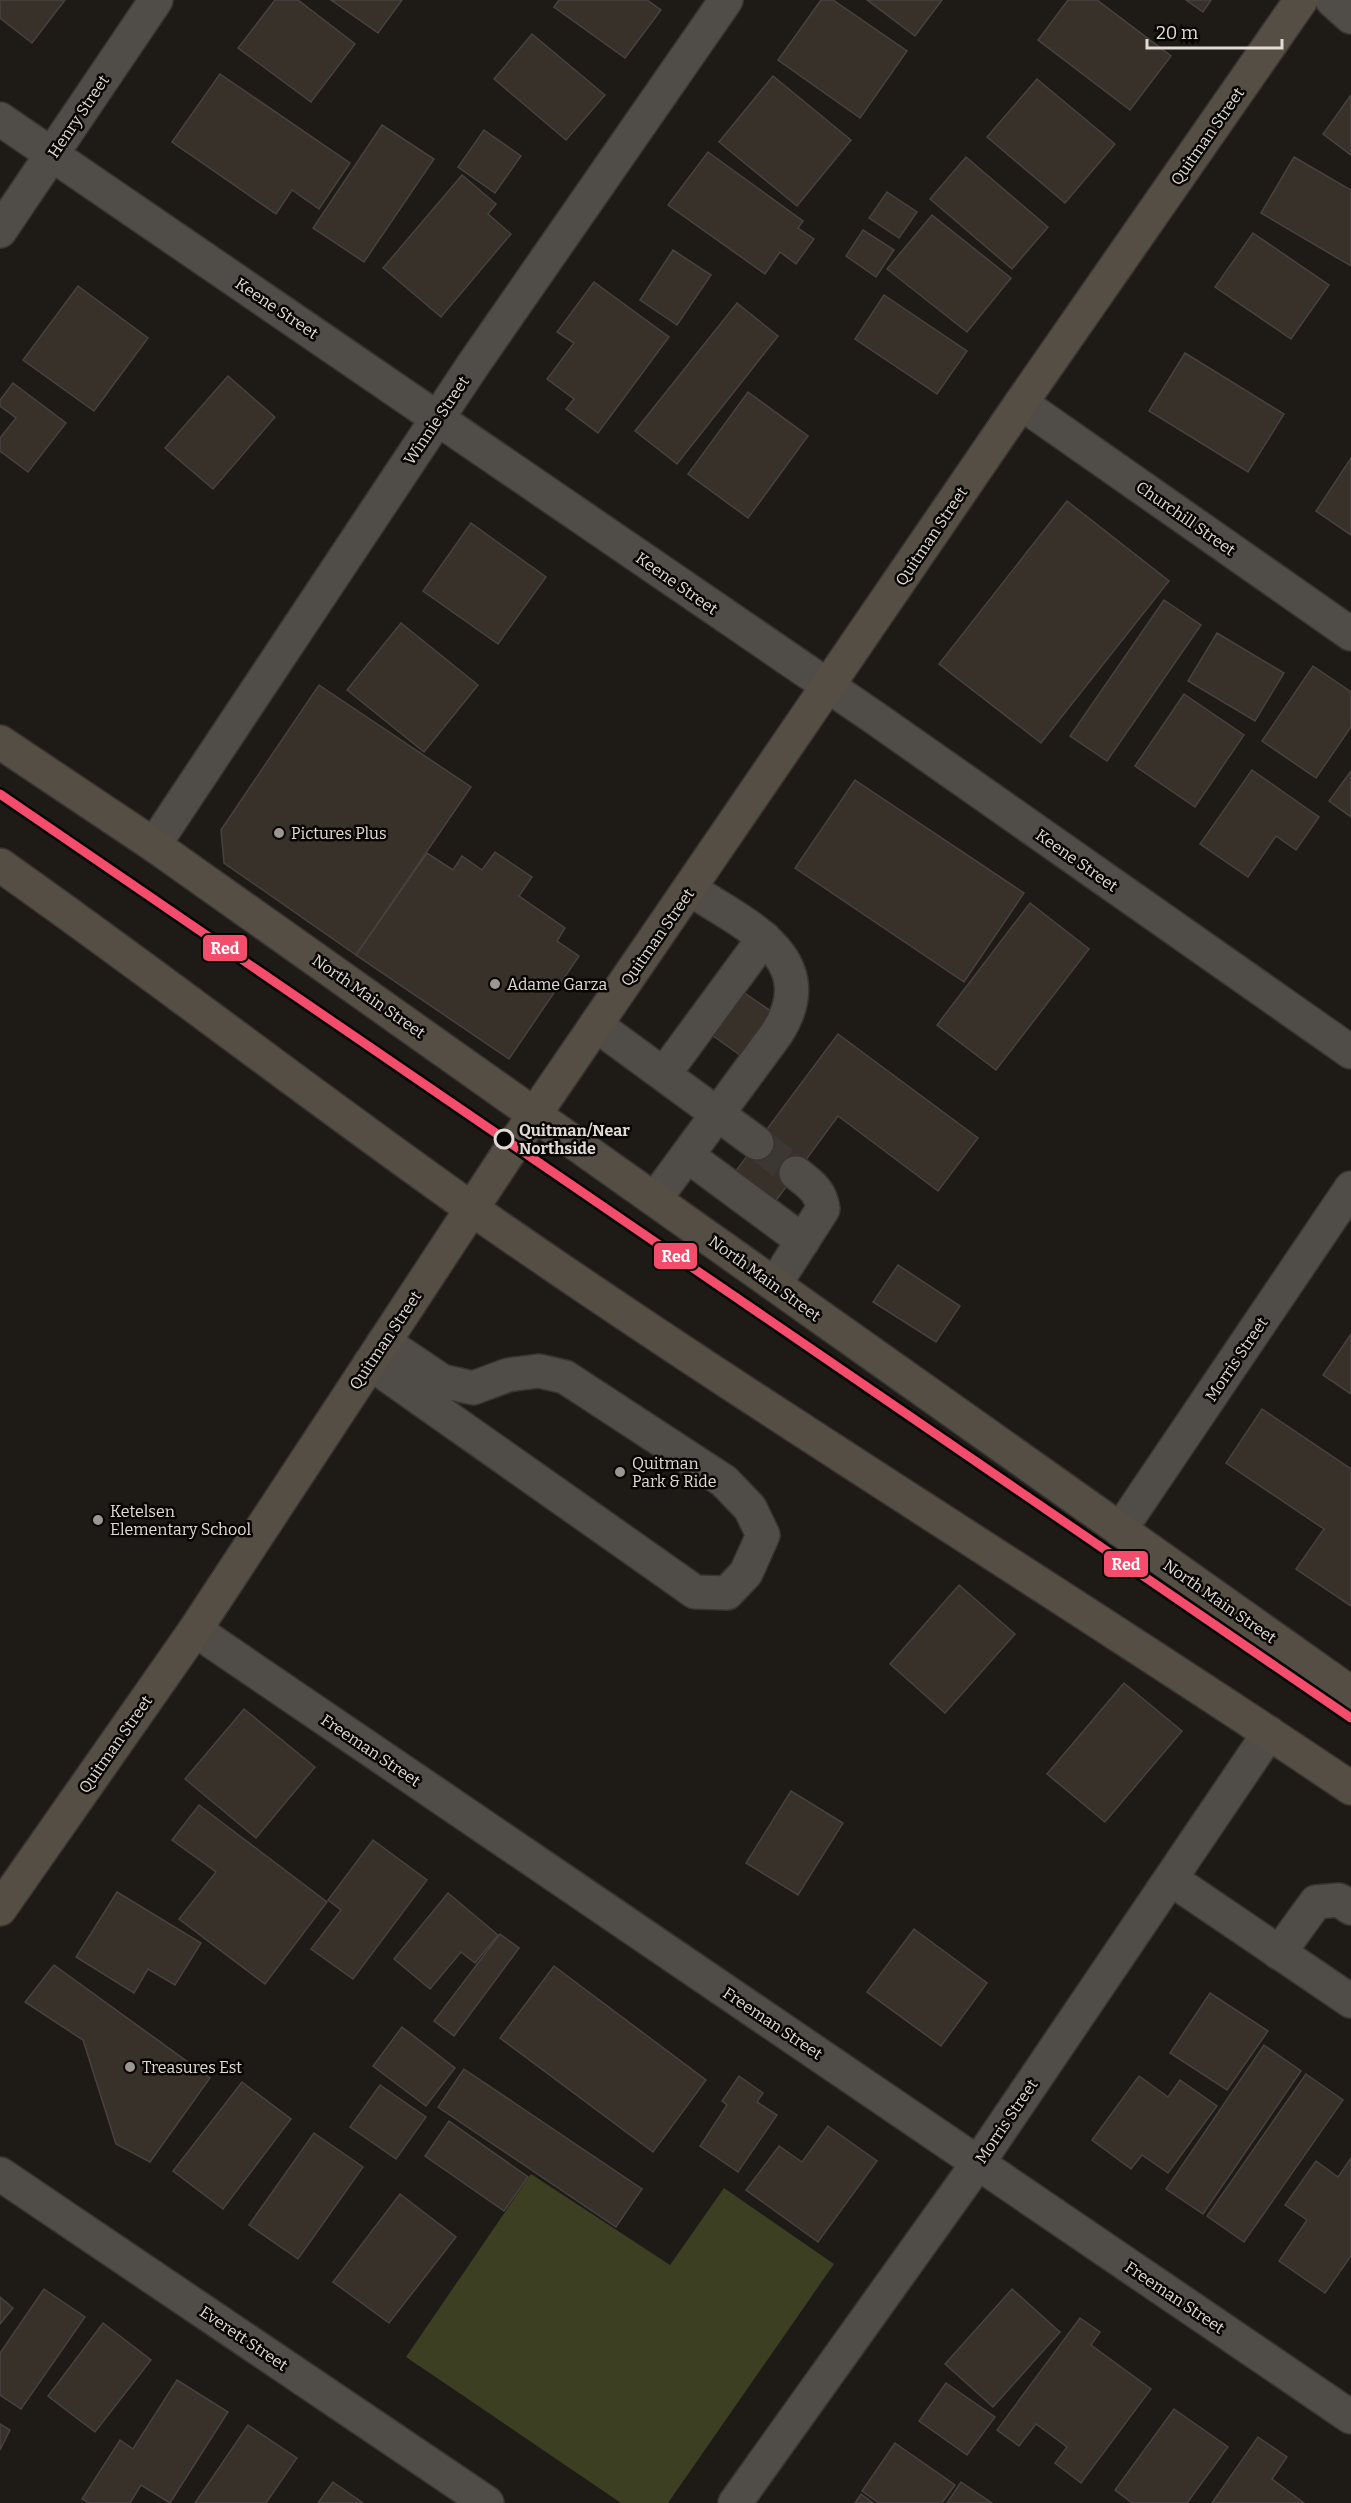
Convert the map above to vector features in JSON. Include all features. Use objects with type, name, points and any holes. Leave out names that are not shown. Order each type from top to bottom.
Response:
[{"type":"main road","name":"Quitman Street","points":[[0,1909],[195,1630],[596,1025],[1021,403],[1301,0]]},
{"type":"main road","name":"North Main Street","points":[[0,742],[154,845],[1351,1693]]},
{"type":"main road","points":[[0,865],[472,1209],[865,1473],[1351,1788]]},
{"type":"street","name":"Henry Street","points":[[0,231],[156,0]]},
{"type":"street","name":"Winnie Street","points":[[154,845],[438,418],[726,0]]},
{"type":"street","points":[[1332,0],[1351,17]]},
{"type":"street","name":"Keene Street","points":[[0,119],[828,686],[1351,1052]]},
{"type":"street","name":"Churchill Street","points":[[1021,403],[1351,634]]},
{"type":"street","points":[[655,1199],[777,1033],[792,1002],[794,988],[786,963],[764,938],[690,889]]},
{"type":"street","points":[[664,1074],[764,938]]},
{"type":"street","points":[[596,1025],[757,1143]]},
{"type":"street","points":[[688,1156],[803,1241]]},
{"type":"street","points":[[775,1284],[823,1209],[822,1198],[815,1188],[796,1173]]},
{"type":"street","name":"Morris Street","points":[[1120,1530],[1351,1188]]},
{"type":"street","points":[[377,1353],[442,1381],[473,1388],[508,1375],[539,1371],[566,1377],[724,1481],[750,1508],[763,1535],[747,1573],[727,1593],[695,1592],[377,1353]]},
{"type":"street","name":"Freeman Street","points":[[195,1630],[1351,2417]]},
{"type":"street","name":"Morris Street","points":[[735,2503],[978,2163],[1269,1733]]},
{"type":"street","points":[[1171,1879],[1351,2001]]},
{"type":"street","points":[[1279,1953],[1316,1902],[1339,1900],[1351,1908]]},
{"type":"street","name":"Everett Street","points":[[0,2174],[487,2503]]},
{"type":"green space","points":[[531,2174],[670,2265],[724,2188],[834,2264],[668,2503],[621,2503],[406,2357]]},
{"type":"building","points":[[0,0],[65,0],[32,43],[0,18]]},
{"type":"building","points":[[275,0],[298,0],[355,44],[311,102],[238,48]]},
{"type":"building","points":[[331,0],[402,0],[378,33]]},
{"type":"building","points":[[559,0],[647,0],[661,10],[625,58],[554,7]]},
{"type":"building","points":[[821,0],[833,0],[907,51],[860,118],[778,60]]},
{"type":"building","points":[[867,0],[942,0],[915,36]]},
{"type":"building","points":[[1068,0],[1097,0],[1171,56],[1130,110],[1038,40]]},
{"type":"building","points":[[1186,0],[1211,0],[1203,12]]},
{"type":"building","points":[[532,34],[605,95],[566,140],[494,79]]},
{"type":"building","points":[[220,74],[350,163],[319,209],[292,190],[276,214],[172,142]]},
{"type":"building","points":[[773,76],[851,140],[797,206],[719,142]]},
{"type":"building","points":[[1037,79],[1115,144],[1065,203],[987,137]]},
{"type":"building","points":[[1351,95],[1351,155],[1323,134]]},
{"type":"building","points":[[382,125],[434,159],[364,262],[313,228]]},
{"type":"building","points":[[484,130],[521,156],[495,193],[458,167]]},
{"type":"building","points":[[708,152],[803,221],[798,228],[814,239],[796,264],[780,252],[765,274],[668,205]]},
{"type":"building","points":[[966,157],[1048,227],[1012,269],[930,199]]},
{"type":"building","points":[[1294,157],[1351,190],[1351,266],[1261,213]]},
{"type":"building","points":[[462,175],[496,204],[488,214],[511,234],[441,317],[383,268]]},
{"type":"building","points":[[887,192],[917,212],[899,238],[869,218]]},
{"type":"building","points":[[932,215],[1011,278],[967,332],[887,269]]},
{"type":"building","points":[[863,230],[894,250],[876,277],[846,256]]},
{"type":"building","points":[[1253,233],[1329,285],[1291,339],[1215,287]]},
{"type":"building","points":[[673,250],[711,275],[677,325],[640,300]]},
{"type":"building","points":[[594,282],[669,337],[598,433],[566,409],[574,399],[547,379],[574,343],[557,332]]},
{"type":"building","points":[[78,286],[148,338],[94,411],[23,360]]},
{"type":"building","points":[[884,295],[967,351],[937,394],[855,339]]},
{"type":"building","points":[[737,303],[778,336],[677,464],[635,431]]},
{"type":"building","points":[[1185,353],[1284,414],[1248,472],[1149,411]]},
{"type":"building","points":[[228,376],[275,417],[213,489],[165,448]]},
{"type":"building","points":[[13,383],[66,423],[28,472],[0,451],[0,438],[16,418],[0,406],[0,400]]},
{"type":"building","points":[[748,392],[808,436],[748,518],[688,474]]},
{"type":"building","points":[[1351,458],[1351,535],[1316,511]]},
{"type":"building","points":[[1067,501],[1169,581],[1041,743],[939,664]]},
{"type":"building","points":[[471,523],[546,577],[498,644],[423,591]]},
{"type":"building","points":[[1164,600],[1201,625],[1107,761],[1070,736]]},
{"type":"building","points":[[401,623],[478,685],[424,752],[347,690]]},
{"type":"building","points":[[1217,633],[1284,673],[1255,721],[1188,681]]},
{"type":"building","points":[[1313,666],[1351,692],[1351,727],[1316,778],[1262,741]]},
{"type":"building","points":[[319,685],[471,787],[356,955],[224,863],[221,830]]},
{"type":"building","points":[[1184,694],[1244,735],[1195,807],[1135,766]]},
{"type":"building","points":[[1252,770],[1319,817],[1296,850],[1276,836],[1248,877],[1200,844]]},
{"type":"building","points":[[1351,771],[1351,817],[1329,801]]},
{"type":"building","points":[[855,780],[1024,893],[964,982],[795,868]]},
{"type":"building","points":[[495,852],[532,877],[519,896],[565,928],[557,941],[579,956],[509,1059],[356,955],[427,853],[453,870],[462,856],[482,870]]},
{"type":"building","points":[[1030,903],[1089,949],[996,1070],[937,1025]]},
{"type":"building","points":[[736,987],[775,1014],[744,1058],[705,1030]]},
{"type":"building","points":[[838,1034],[978,1138],[938,1191],[838,1116],[775,1202],[735,1172]]},
{"type":"building","points":[[898,1265],[960,1306],[936,1342],[873,1302]]},
{"type":"building","points":[[1351,1334],[1351,1394],[1323,1375]]},
{"type":"building","points":[[1262,1409],[1351,1469],[1351,1606],[1296,1569],[1324,1529],[1226,1463]]},
{"type":"building","points":[[959,1585],[1015,1634],[945,1713],[890,1664]]},
{"type":"building","points":[[1124,1683],[1182,1731],[1105,1822],[1047,1774]]},
{"type":"building","points":[[244,1709],[315,1767],[256,1838],[185,1779]]},
{"type":"building","points":[[791,1791],[843,1823],[798,1895],[746,1863]]},
{"type":"building","points":[[199,1805],[327,1902],[265,1984],[179,1919],[216,1872],[172,1840]]},
{"type":"building","points":[[373,1840],[427,1880],[353,1979],[311,1949],[341,1910],[328,1900]]},
{"type":"building","points":[[117,1892],[201,1943],[175,1985],[148,1969],[134,1993],[76,1957]]},
{"type":"building","points":[[448,1893],[498,1935],[475,1963],[461,1952],[430,1989],[394,1959]]},
{"type":"building","points":[[914,1929],[987,1983],[941,2046],[867,1992]]},
{"type":"building","points":[[500,1934],[519,1948],[454,2036],[434,2021]]},
{"type":"building","points":[[54,1965],[210,2078],[150,2162],[116,2144],[83,2040],[25,2002]]},
{"type":"building","points":[[554,1966],[706,2080],[653,2152],[500,2038]]},
{"type":"building","points":[[1210,1993],[1268,2031],[1227,2090],[1170,2053]]},
{"type":"building","points":[[402,2027],[455,2068],[426,2106],[373,2066]]},
{"type":"building","points":[[1264,2045],[1301,2071],[1203,2214],[1166,2189]]},
{"type":"building","points":[[464,2069],[642,2189],[616,2227],[438,2107]]},
{"type":"building","points":[[1306,2074],[1343,2100],[1244,2242],[1207,2216]]},
{"type":"building","points":[[739,2076],[763,2093],[757,2102],[777,2115],[738,2172],[700,2146],[727,2105],[722,2101]]},
{"type":"building","points":[[1139,2076],[1168,2097],[1180,2080],[1217,2106],[1168,2173],[1142,2155],[1131,2169],[1092,2140]]},
{"type":"building","points":[[242,2082],[291,2119],[223,2209],[173,2171]]},
{"type":"building","points":[[380,2085],[426,2117],[396,2159],[350,2127]]},
{"type":"building","points":[[449,2121],[528,2177],[504,2211],[425,2156]]},
{"type":"building","points":[[828,2126],[877,2161],[818,2242],[746,2190],[779,2146],[802,2162]]},
{"type":"building","points":[[314,2133],[363,2167],[298,2259],[249,2225]]},
{"type":"building","points":[[1351,2158],[1351,2256],[1325,2293],[1279,2261],[1307,2220],[1285,2205],[1316,2161],[1338,2177]]},
{"type":"building","points":[[400,2194],[456,2237],[389,2323],[333,2282]]},
{"type":"building","points":[[44,2289],[85,2317],[21,2409],[0,2395],[0,2353]]},
{"type":"building","points":[[1012,2289],[1060,2332],[993,2407],[945,2364]]},
{"type":"building","points":[[0,2297],[13,2308],[0,2324]]},
{"type":"building","points":[[1080,2318],[1100,2332],[1091,2345],[1151,2389],[1081,2483],[1055,2463],[1067,2447],[1036,2424],[1019,2446],[997,2430]]},
{"type":"building","points":[[103,2323],[151,2360],[95,2432],[48,2396]]},
{"type":"building","points":[[177,2380],[228,2412],[170,2503],[141,2485],[130,2503],[89,2503],[82,2499],[120,2440],[133,2449]]},
{"type":"building","points":[[946,2383],[995,2417],[967,2455],[919,2421]]},
{"type":"building","points":[[1174,2409],[1228,2447],[1187,2503],[1132,2503],[1115,2490]]},
{"type":"building","points":[[0,2424],[10,2430],[0,2450]]},
{"type":"building","points":[[248,2425],[297,2458],[266,2503],[195,2503]]},
{"type":"building","points":[[1258,2437],[1287,2457],[1272,2479],[1304,2503],[1212,2503]]},
{"type":"building","points":[[895,2443],[955,2485],[942,2503],[879,2503],[862,2491]]},
{"type":"building","points":[[333,2482],[363,2503],[318,2503]]},
{"type":"building","points":[[961,2482],[992,2503],[947,2503]]},
{"type":"building","points":[[861,2494],[873,2503],[855,2503]]},
{"type":"tunnel","points":[[757,1143],[796,1173]]},
{"type":"transit line","name":"Red","points":[[0,794],[1351,1718]]},
{"type":"place","name":"Pictures Plus","points":[[279,833]]},
{"type":"place","name":"Adame Garza","points":[[495,984]]},
{"type":"place","name":"Quitman/Near Northside","points":[[504,1139]]},
{"type":"place","name":"Quitman Park & Ride","points":[[620,1472]]},
{"type":"place","name":"Ketelsen Elementary School","points":[[98,1520]]},
{"type":"place","name":"Treasures Est","points":[[130,2067]]}]
